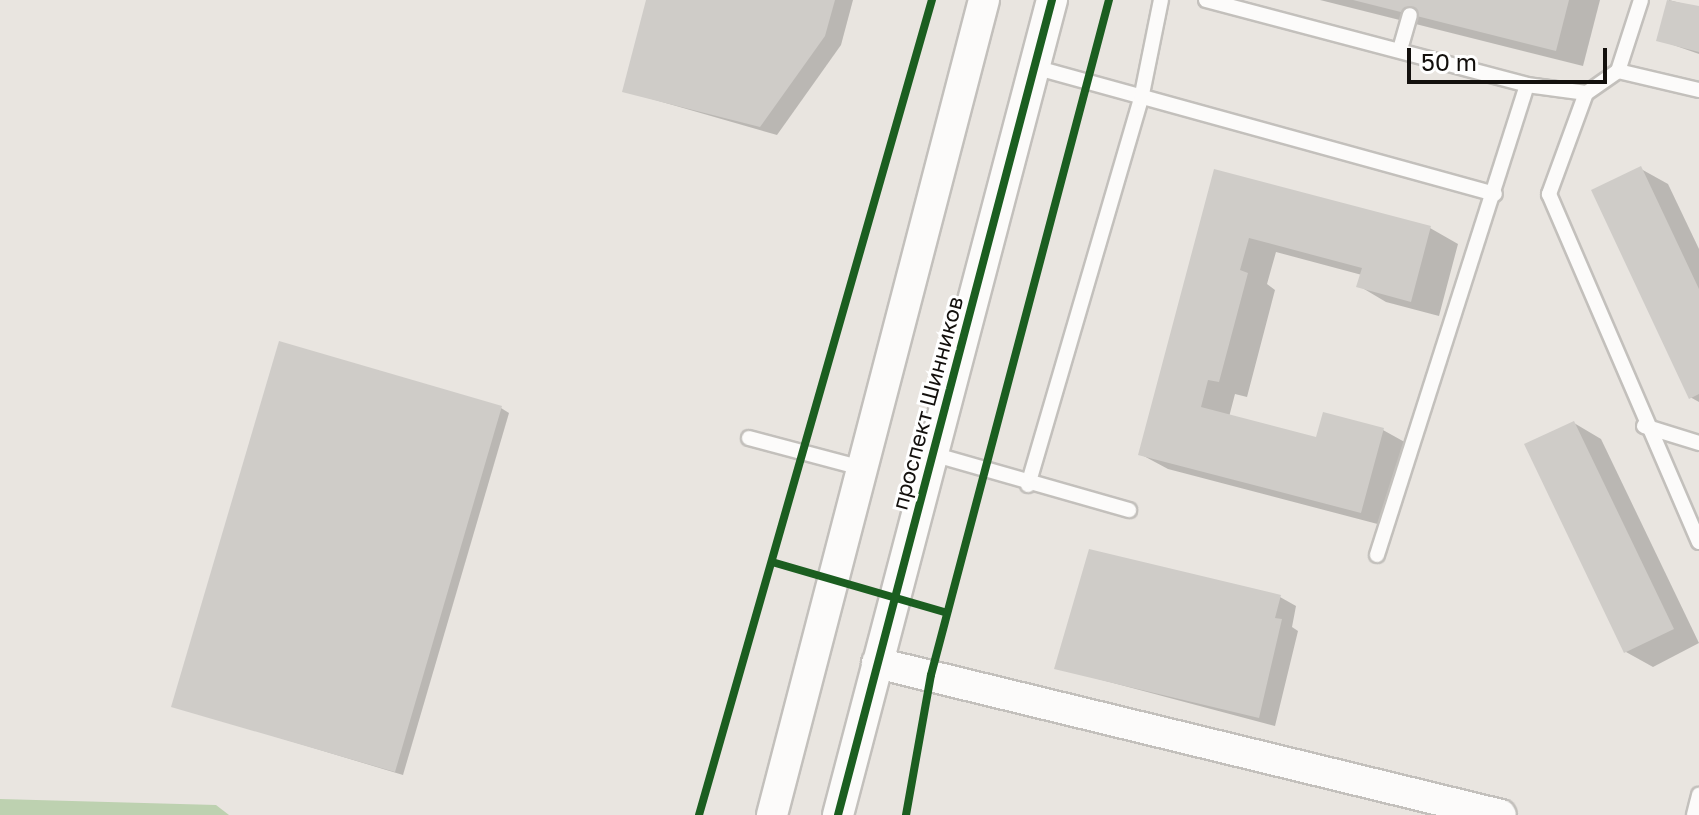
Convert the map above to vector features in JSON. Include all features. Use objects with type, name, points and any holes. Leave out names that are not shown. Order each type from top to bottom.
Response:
[{"type":"street","name":"проспект Шинников","points":[[772,815],[984,0]]},
{"type":"street","name":"проспект Шинников","points":[[838,815],[1052,0]]},
{"type":"street","points":[[877,663],[1501,815]]},
{"type":"lane","points":[[1028,485],[1141,99],[1161,0]]},
{"type":"lane","points":[[1206,0],[1401,46],[1527,85],[1586,93]]},
{"type":"lane","points":[[1641,0],[1618,71],[1586,93],[1549,194],[1644,426],[1699,542]]},
{"type":"lane","points":[[1401,46],[1410,15]]},
{"type":"lane","points":[[1034,67],[1141,99],[1495,194]]},
{"type":"lane","points":[[1618,71],[1699,90]]},
{"type":"lane","points":[[1377,555],[1495,194],[1527,85]]},
{"type":"lane","points":[[1644,426],[1699,443]]},
{"type":"lane","points":[[749,438],[862,468]]},
{"type":"lane","points":[[932,454],[1028,485],[1129,510]]},
{"type":"lane","points":[[1694,815],[1699,795]]},
{"type":"green space","points":[[0,799],[216,805],[229,815],[0,815]]},
{"type":"building","points":[[646,0],[835,0],[825,36],[760,127],[622,92]]},
{"type":"building","points":[[1353,0],[1569,0],[1556,51]]},
{"type":"building","points":[[1667,0],[1699,6],[1699,52],[1656,41]]},
{"type":"building","points":[[1641,166],[1699,289],[1699,394],[1689,399],[1591,190]]},
{"type":"building","points":[[1214,169],[1431,226],[1411,302],[1356,287],[1362,268],[1249,238],[1240,270],[1248,273],[1219,382],[1208,380],[1201,407],[1316,437],[1323,412],[1384,428],[1361,513],[1138,455]]},
{"type":"building","points":[[279,341],[502,406],[395,772],[171,707]]},
{"type":"building","points":[[1574,421],[1674,629],[1624,653],[1524,444]]},
{"type":"building","points":[[1089,549],[1281,595],[1275,618],[1282,619],[1259,718],[1054,669]]},
{"type":"cycle path","points":[[699,815],[932,0]]},
{"type":"cycle path","points":[[838,815],[1052,0]]},
{"type":"cycle path","points":[[906,815],[931,675],[1109,0]]},
{"type":"cycle path","points":[[772,562],[947,613]]}]
